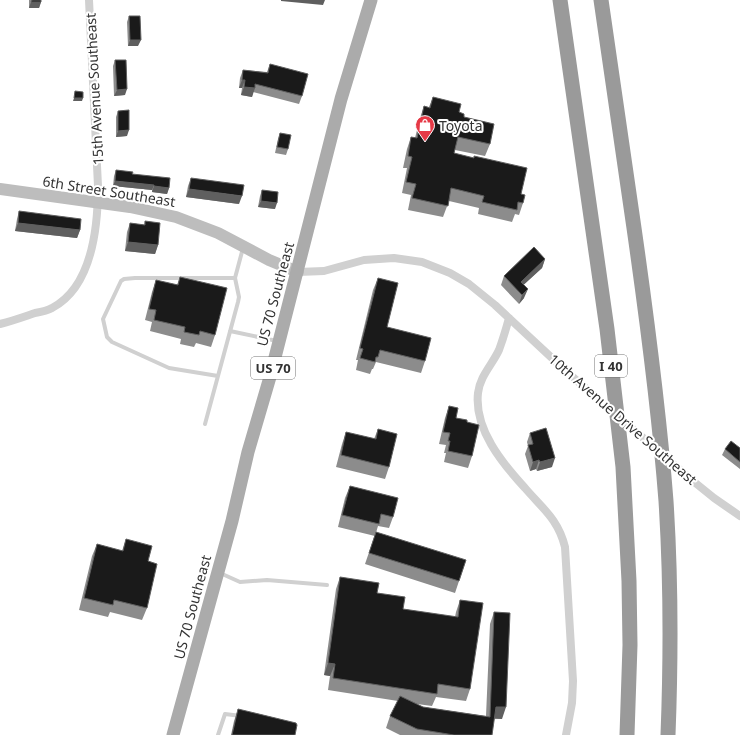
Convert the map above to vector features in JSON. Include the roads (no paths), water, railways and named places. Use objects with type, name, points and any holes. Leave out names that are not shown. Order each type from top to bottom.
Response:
[{"type":"highway","name":"I 40","points":[[560,0],[607,329],[623,467],[629,581],[630,645],[627,735]]},
{"type":"highway","points":[[601,0],[639,266],[660,428],[666,502],[669,577],[670,656],[668,735]]},
{"type":"main road","name":"US 70 Southeast","points":[[173,735],[218,572],[248,452],[280,342],[341,99],[371,0]]},
{"type":"street","name":"15th Avenue Southeast","points":[[0,324],[52,308],[68,298],[80,280],[89,262],[98,203],[96,127],[89,0]]},
{"type":"street","name":"6th Street Southeast","points":[[0,190],[98,203],[150,211],[176,217],[203,226],[270,260],[298,272]]},
{"type":"street","name":"10th Avenue Drive Southeast","points":[[298,272],[324,271],[364,260],[401,258],[414,260],[440,268],[459,278],[482,294],[567,372],[693,481],[740,516]]},
{"type":"street","points":[[509,318],[499,350],[480,384],[477,398],[478,409],[486,435],[496,452],[523,486],[551,517],[559,528],[563,540],[567,559],[573,681],[572,703],[566,735]]},
{"type":"lane","points":[[205,424],[238,302],[235,278],[244,246]]},
{"type":"lane","points":[[218,376],[169,368],[112,342],[107,337],[103,319],[121,281],[124,279],[235,278]]},
{"type":"lane","points":[[230,331],[280,342]]},
{"type":"lane","points":[[218,572],[240,582],[267,580],[327,585]]},
{"type":"lane","points":[[218,735],[224,714],[243,717]]},
{"type":"place","name":"Toyota","points":[[425,142]]}]
